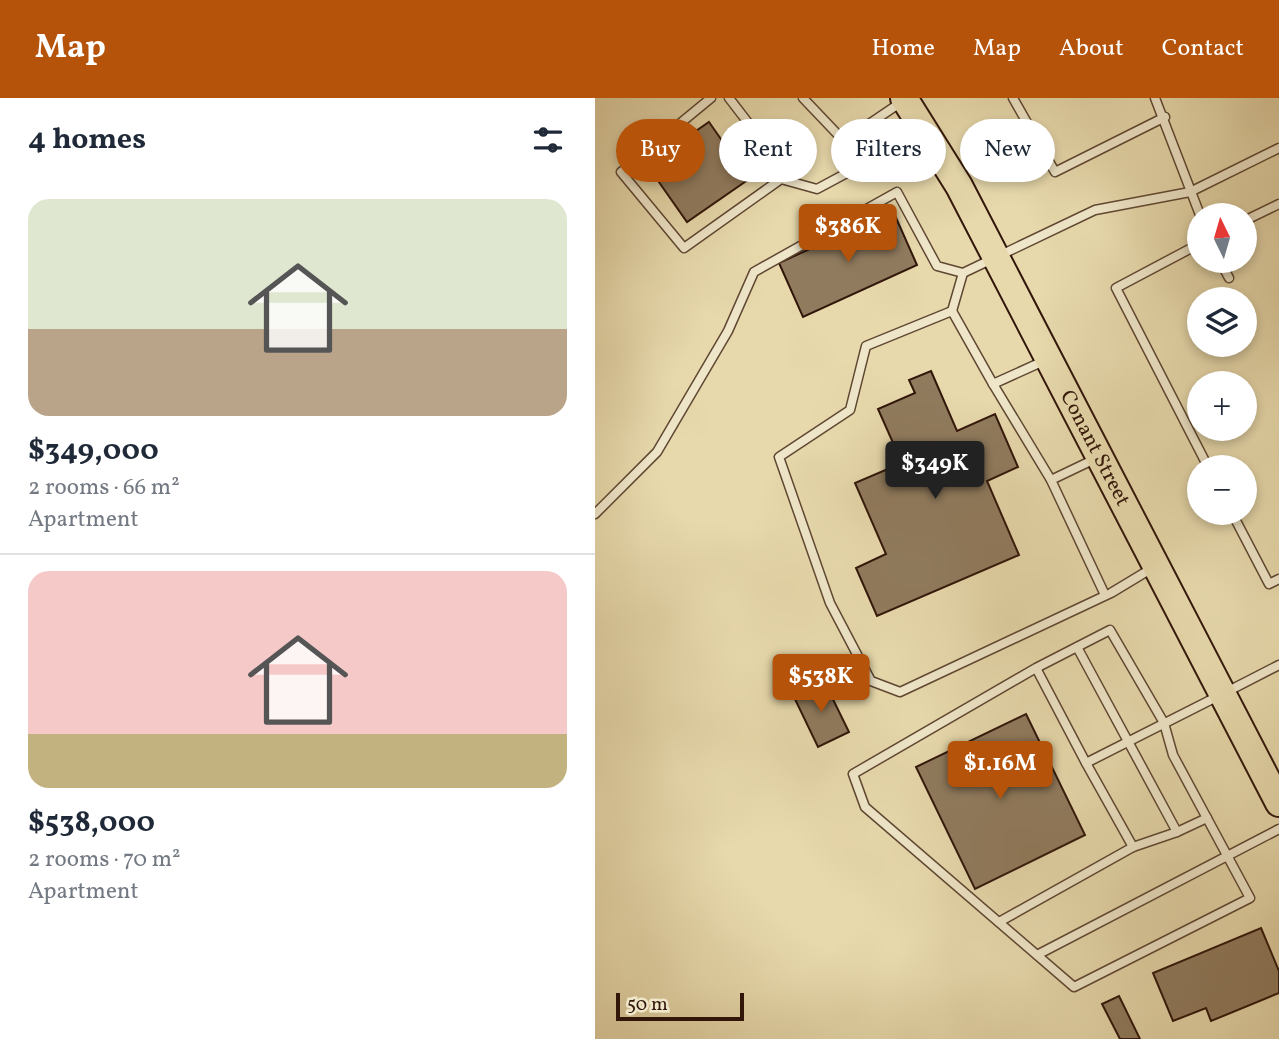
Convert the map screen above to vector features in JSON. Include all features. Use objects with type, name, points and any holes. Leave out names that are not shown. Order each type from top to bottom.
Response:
[{"type":"main road","name":"Conant Street","points":[[904,99],[943,155],[1279,803]]},
{"type":"lane","points":[[729,98],[745,119]]},
{"type":"lane","points":[[803,98],[831,127]]},
{"type":"lane","points":[[1013,98],[1055,172],[1165,117]]},
{"type":"lane","points":[[1155,98],[1165,117],[1195,203]]},
{"type":"lane","points":[[710,99],[621,173],[684,248],[777,182]]},
{"type":"lane","points":[[875,119],[904,99]]},
{"type":"lane","points":[[595,513],[657,452],[729,331],[754,272],[897,192],[937,266],[963,273],[1095,211],[1190,192],[1279,148]]},
{"type":"lane","points":[[792,182],[817,189],[831,181]]},
{"type":"lane","points":[[1257,215],[1279,204]]},
{"type":"lane","points":[[1187,250],[1116,288],[1202,455]]},
{"type":"lane","points":[[963,273],[952,311],[1051,480],[1105,595]]},
{"type":"lane","points":[[1226,273],[1229,278]]},
{"type":"lane","points":[[952,311],[866,346],[850,410],[779,457],[830,603],[871,681],[900,692],[1105,595],[1156,566]]},
{"type":"lane","points":[[993,384],[1049,358]]},
{"type":"lane","points":[[1051,480],[1100,456]]},
{"type":"lane","points":[[1238,525],[1269,584],[1279,579]]},
{"type":"lane","points":[[1110,630],[1164,723],[1173,755],[1250,898],[1075,987],[865,807],[853,774],[1077,647],[1110,630]]},
{"type":"lane","points":[[1077,647],[1177,832]]},
{"type":"lane","points":[[1086,763],[1279,665]]},
{"type":"lane","points":[[1036,668],[1133,847]]},
{"type":"lane","points":[[999,922],[1133,847],[1207,818]]},
{"type":"lane","points":[[1037,955],[1226,854],[1279,829]]},
{"type":"building","points":[[709,122],[719,136],[719,182],[745,182],[687,222],[659,182],[705,182],[705,125]]},
{"type":"building","points":[[893,211],[917,265],[803,317],[779,263]]},
{"type":"building","points":[[931,371],[957,431],[995,414],[1018,467],[987,481],[1019,555],[877,616],[856,568],[886,554],[855,483],[902,463],[878,409],[915,393],[909,380]]},
{"type":"building","points":[[824,681],[849,732],[818,747],[793,695]]},
{"type":"building","points":[[1026,714],[1085,835],[975,889],[916,767]]},
{"type":"building","points":[[1261,928],[1279,971],[1279,993],[1211,1021],[1206,1008],[1173,1021],[1153,973]]},
{"type":"building","points":[[1119,996],[1140,1039],[1120,1039],[1102,1004]]}]
